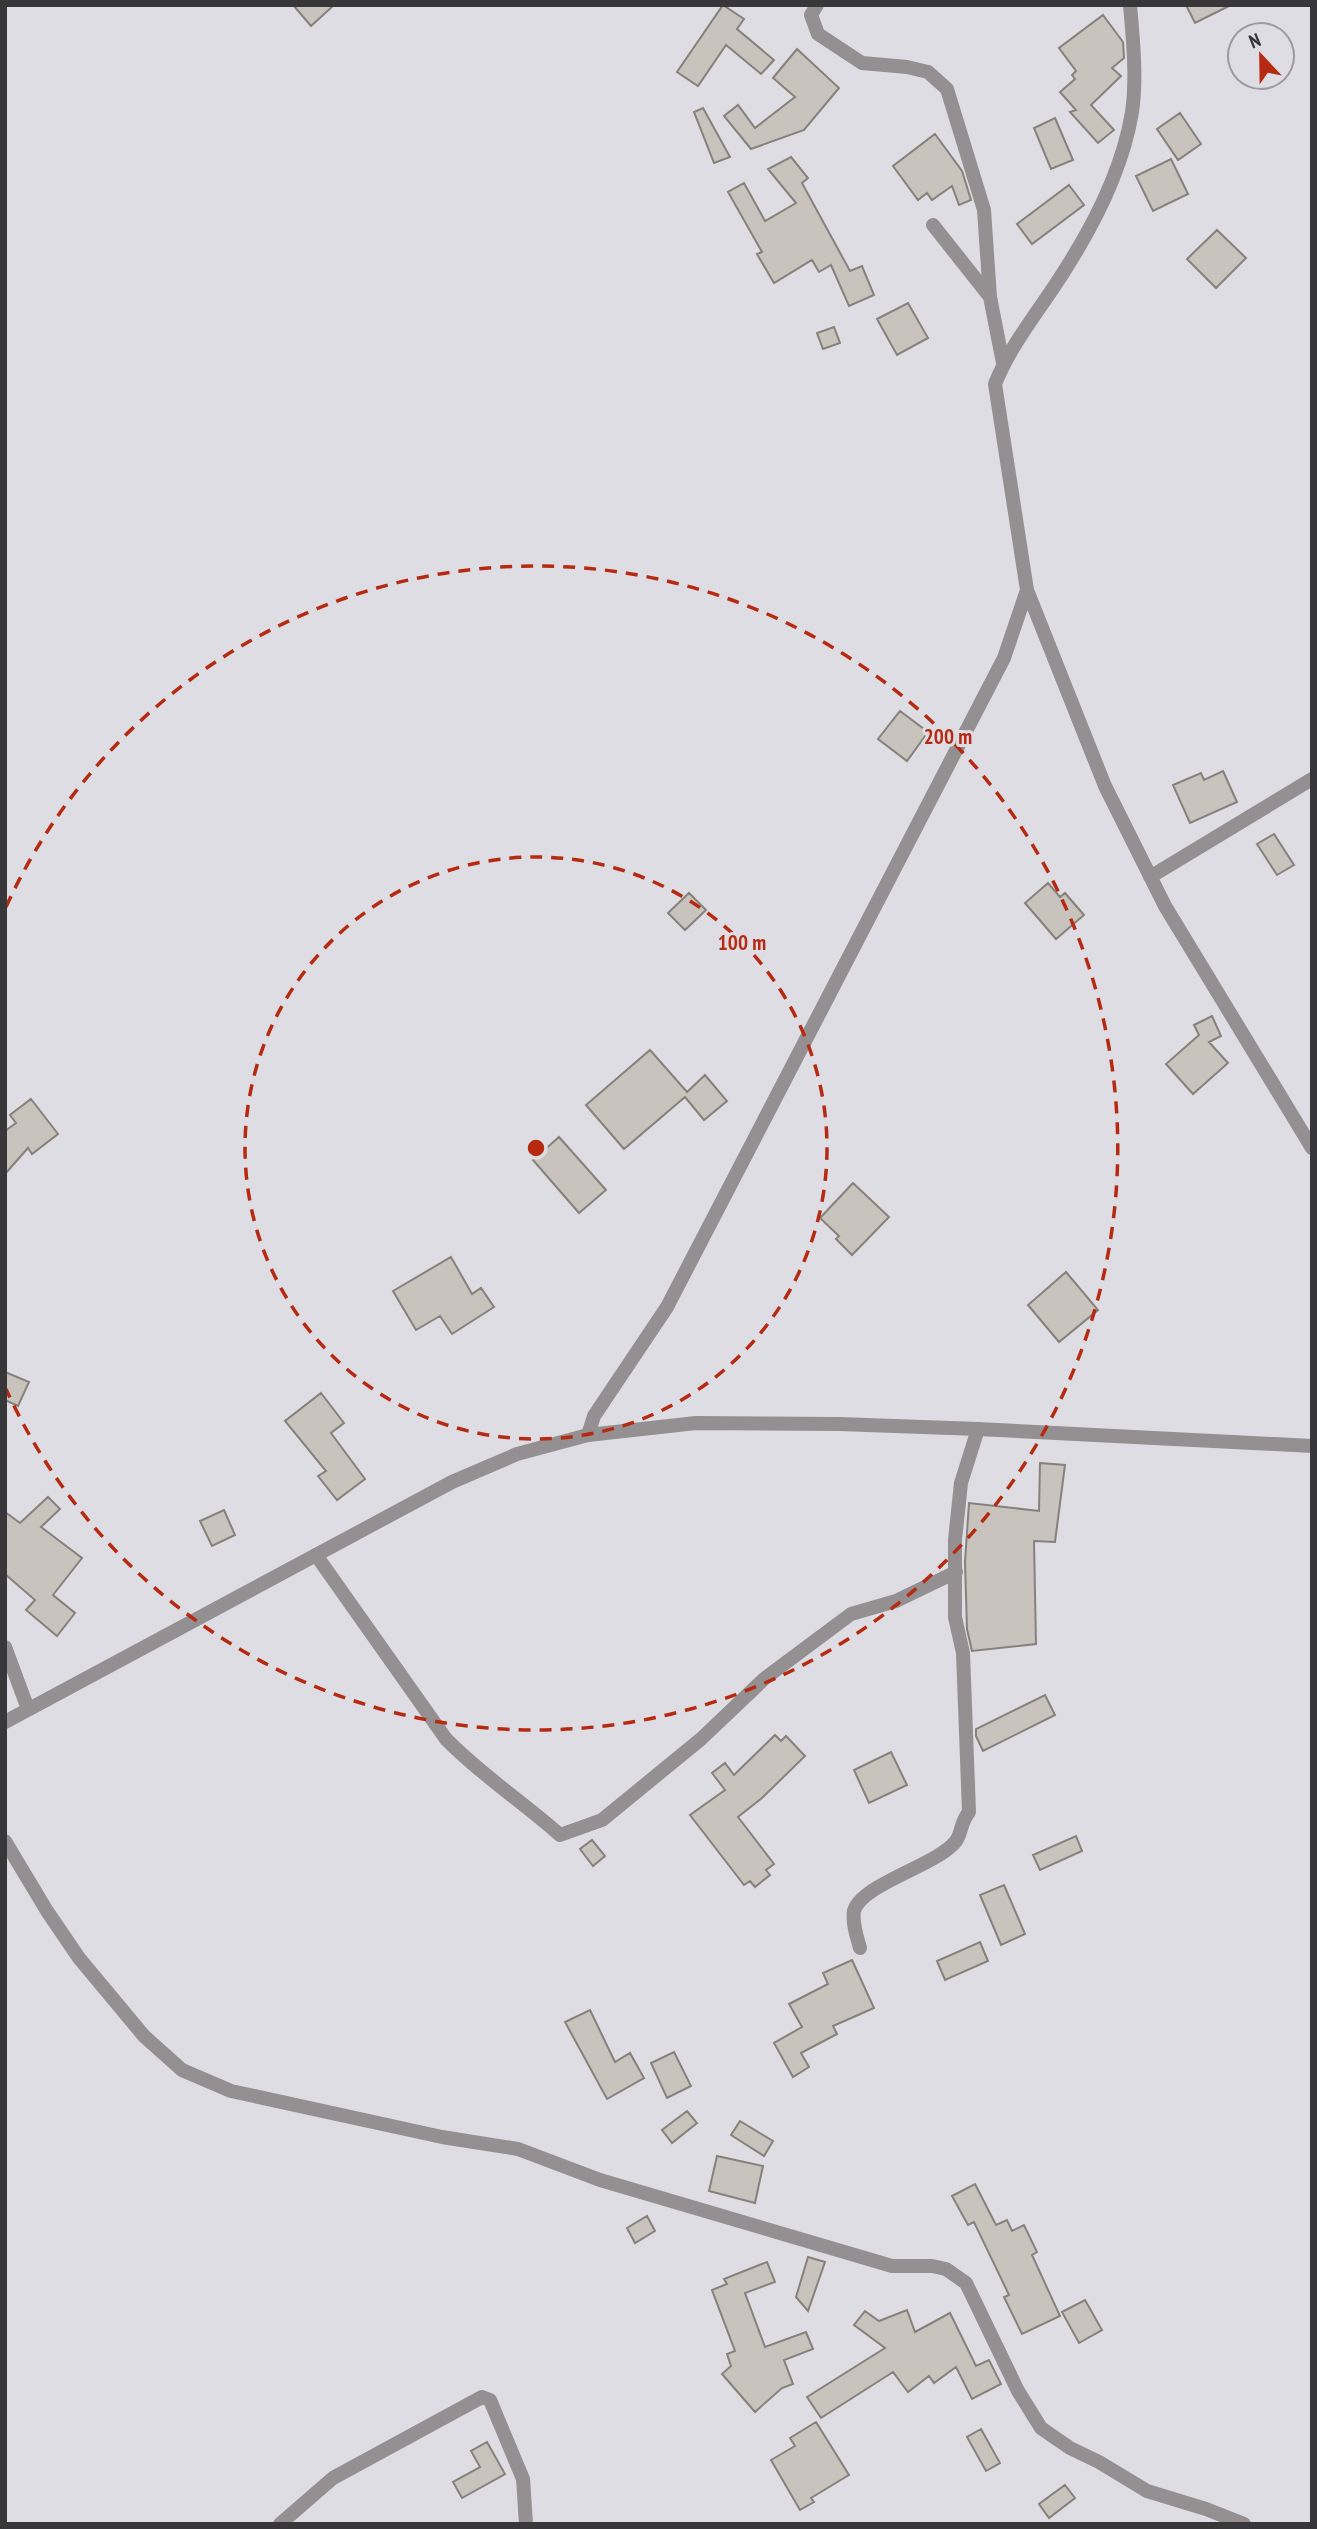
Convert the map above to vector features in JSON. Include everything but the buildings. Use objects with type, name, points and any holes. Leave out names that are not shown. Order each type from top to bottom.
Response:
[{"type":"street","points":[[1129,5],[1134,43],[1132,112],[1116,169],[1106,197],[1069,264],[1003,363],[995,384],[1027,590],[1105,786],[1150,877],[1312,1148]]},
{"type":"street","points":[[811,8],[818,34],[862,63],[928,72],[947,89],[984,210],[990,297],[1003,363]]},
{"type":"street","points":[[933,225],[990,297]]},
{"type":"street","points":[[588,1435],[594,1416],[667,1307],[1003,659],[1027,590]]},
{"type":"street","points":[[1150,877],[1312,779]]},
{"type":"street","points":[[5,1722],[452,1482],[517,1454],[588,1435],[696,1423],[839,1424],[1312,1446]]},
{"type":"street","points":[[860,1948],[854,1922],[855,1909],[864,1896],[944,1851],[957,1840],[961,1821],[969,1812],[963,1653],[955,1617],[955,1540],[961,1483],[978,1429]]},
{"type":"street","points":[[316,1555],[446,1739],[560,1835],[602,1820],[701,1739],[764,1679],[851,1614],[896,1601],[956,1572]]},
{"type":"street","points":[[5,1647],[28,1709]]},
{"type":"street","points":[[5,1840],[47,1911],[79,1958],[144,2036],[182,2070],[231,2091],[442,2137],[518,2149],[600,2180],[892,2266],[932,2266],[946,2269],[966,2283],[1018,2391],[1041,2428],[1070,2448],[1147,2491],[1244,2524]]},
{"type":"street","points":[[280,2524],[333,2478],[482,2397],[490,2400],[523,2479],[526,2524]]}]
